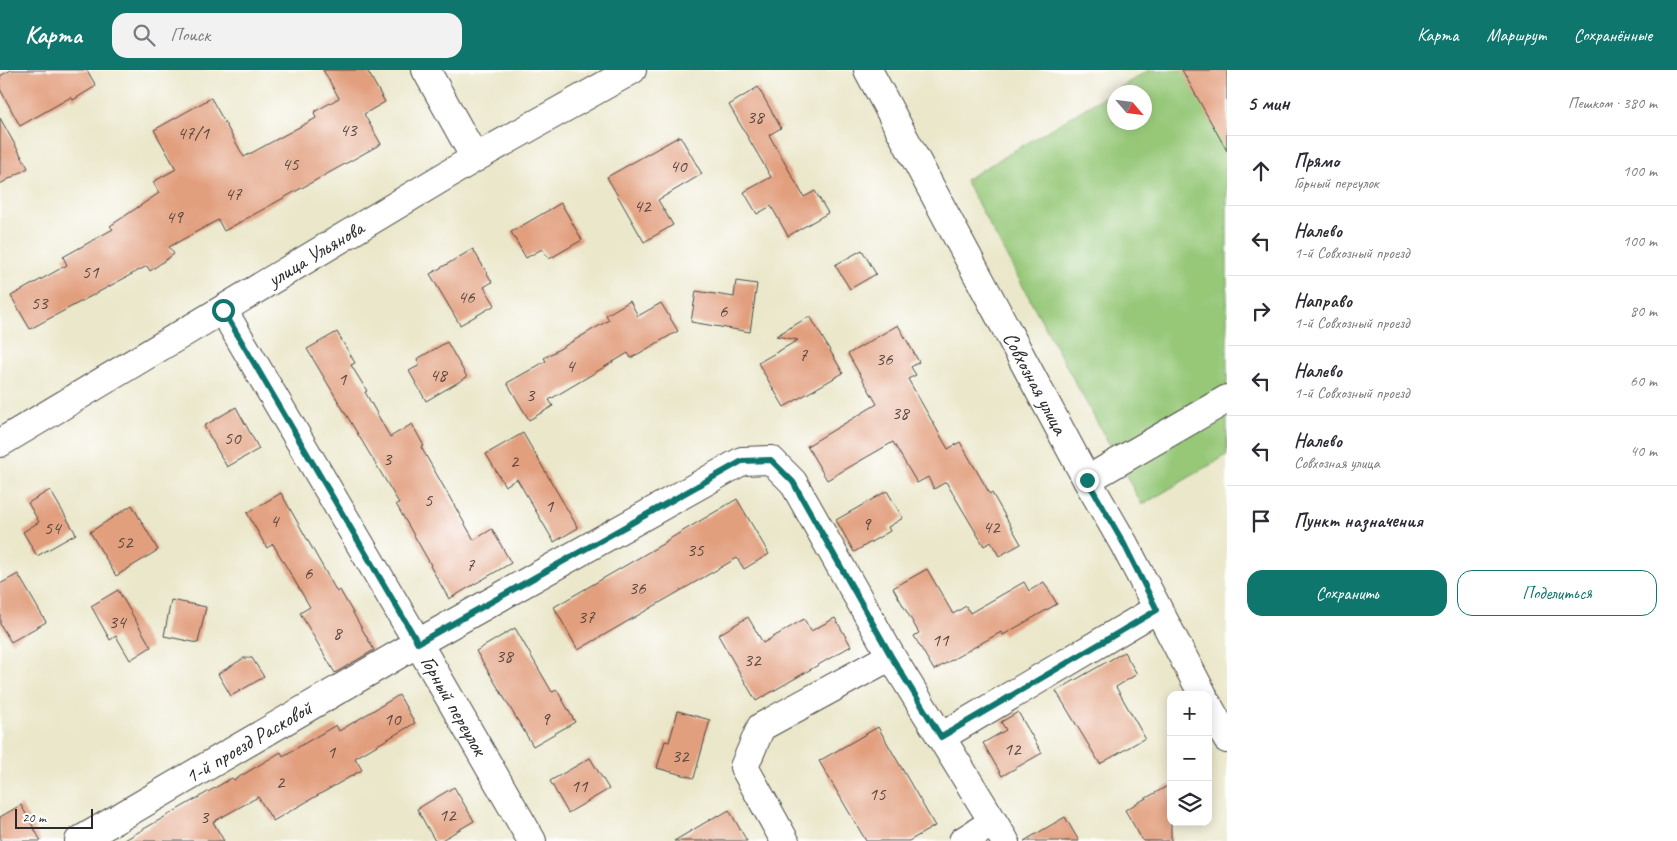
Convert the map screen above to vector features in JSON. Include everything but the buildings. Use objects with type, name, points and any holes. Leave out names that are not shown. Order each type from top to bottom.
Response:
[{"type":"street","points":[[426,70],[476,158]]},
{"type":"street","name":"улица Ульянова","points":[[0,443],[476,158],[632,70]]},
{"type":"street","name":"Совхозная улица","points":[[868,70],[1087,480],[1124,544],[1201,691]]},
{"type":"street","name":"Горный переулок","points":[[223,310],[532,841]]},
{"type":"street","points":[[1087,480],[1227,399]]},
{"type":"street","name":"1-й проезд Расковой","points":[[79,841],[418,643],[742,461],[771,460],[793,482],[891,656],[999,832]]},
{"type":"street","points":[[941,737],[1157,610]]},
{"type":"street","points":[[785,841],[744,767],[761,727],[891,656]]},
{"type":"street","points":[[1212,712],[1227,739]]},
{"type":"street","points":[[963,841],[999,832]]},
{"type":"green space","points":[[1149,70],[1227,70],[1227,455],[1142,505],[965,180],[1107,95],[1107,130],[1152,130],[1152,85],[1124,85]]},
{"type":"route","points":[[223,310],[418,643],[742,461],[771,460],[793,482],[891,656],[941,737],[1157,610],[1124,544],[1087,480]]}]
